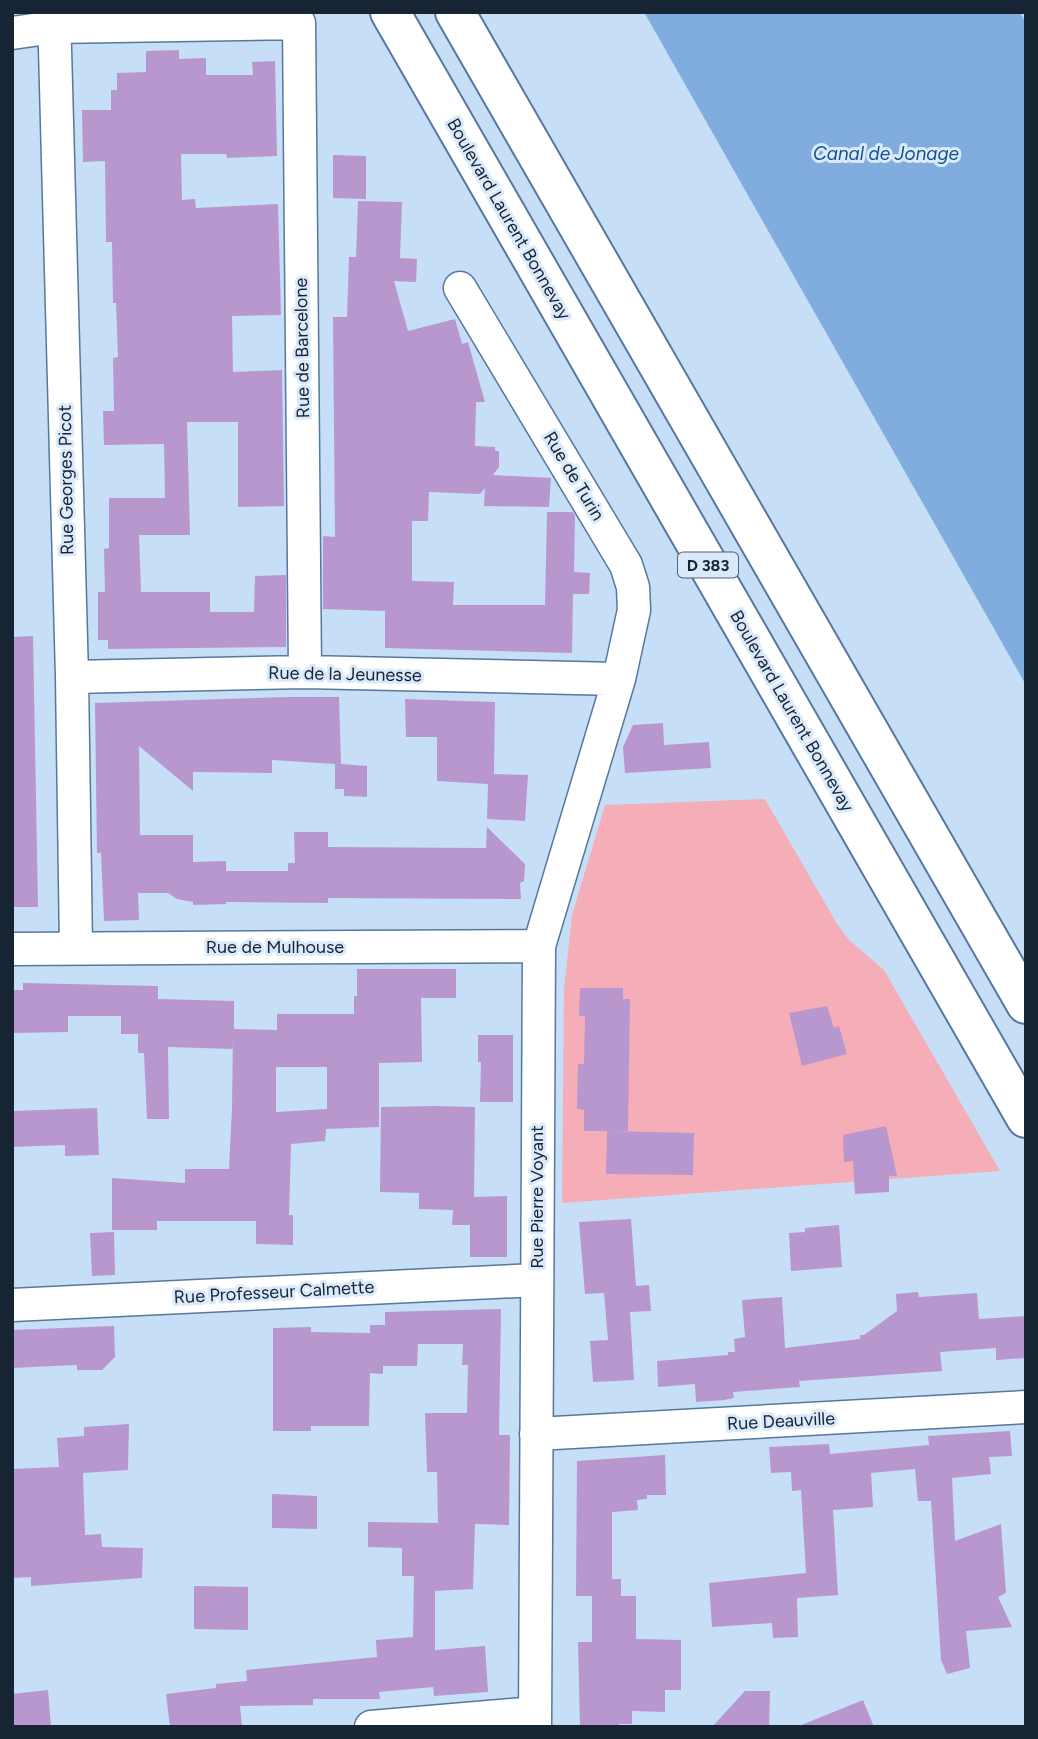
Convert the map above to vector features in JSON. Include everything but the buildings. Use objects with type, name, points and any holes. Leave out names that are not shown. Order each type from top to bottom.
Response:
[{"type":"highway","name":"Boulevard Laurent Bonnevay","points":[[390,12],[1026,1118]]},
{"type":"highway","name":"D 383","points":[[455,12],[1026,1004]]},
{"type":"street","name":"Rue de Barcelone","points":[[54,20],[299,23],[305,672]]},
{"type":"street","points":[[12,33],[54,20]]},
{"type":"street","name":"Rue Georges Picot","points":[[54,20],[72,677],[76,948]]},
{"type":"street","name":"Rue de Turin","points":[[460,288],[626,565],[633,587],[634,610],[619,679]]},
{"type":"street","name":"Rue de la Jeunesse","points":[[72,677],[305,672],[619,679]]},
{"type":"street","name":"Rue Pierre Voyant","points":[[535,1720],[539,946],[619,679]]},
{"type":"street","name":"Rue de Mulhouse","points":[[12,949],[539,946]]},
{"type":"street","name":"Rue Professeur Calmette","points":[[12,1305],[537,1280]]},
{"type":"street","name":"Rue Deauville","points":[[536,1434],[1026,1408]]},
{"type":"street","points":[[371,1727],[535,1720]]},
{"type":"shaded area","points":[[765,799],[837,924],[849,940],[884,970],[1000,1171],[562,1203],[564,989],[572,915],[605,805]]},
{"type":"water","name":"Canal de Jonage","points":[[644,12],[1020,12],[1026,23],[1026,685]]}]
